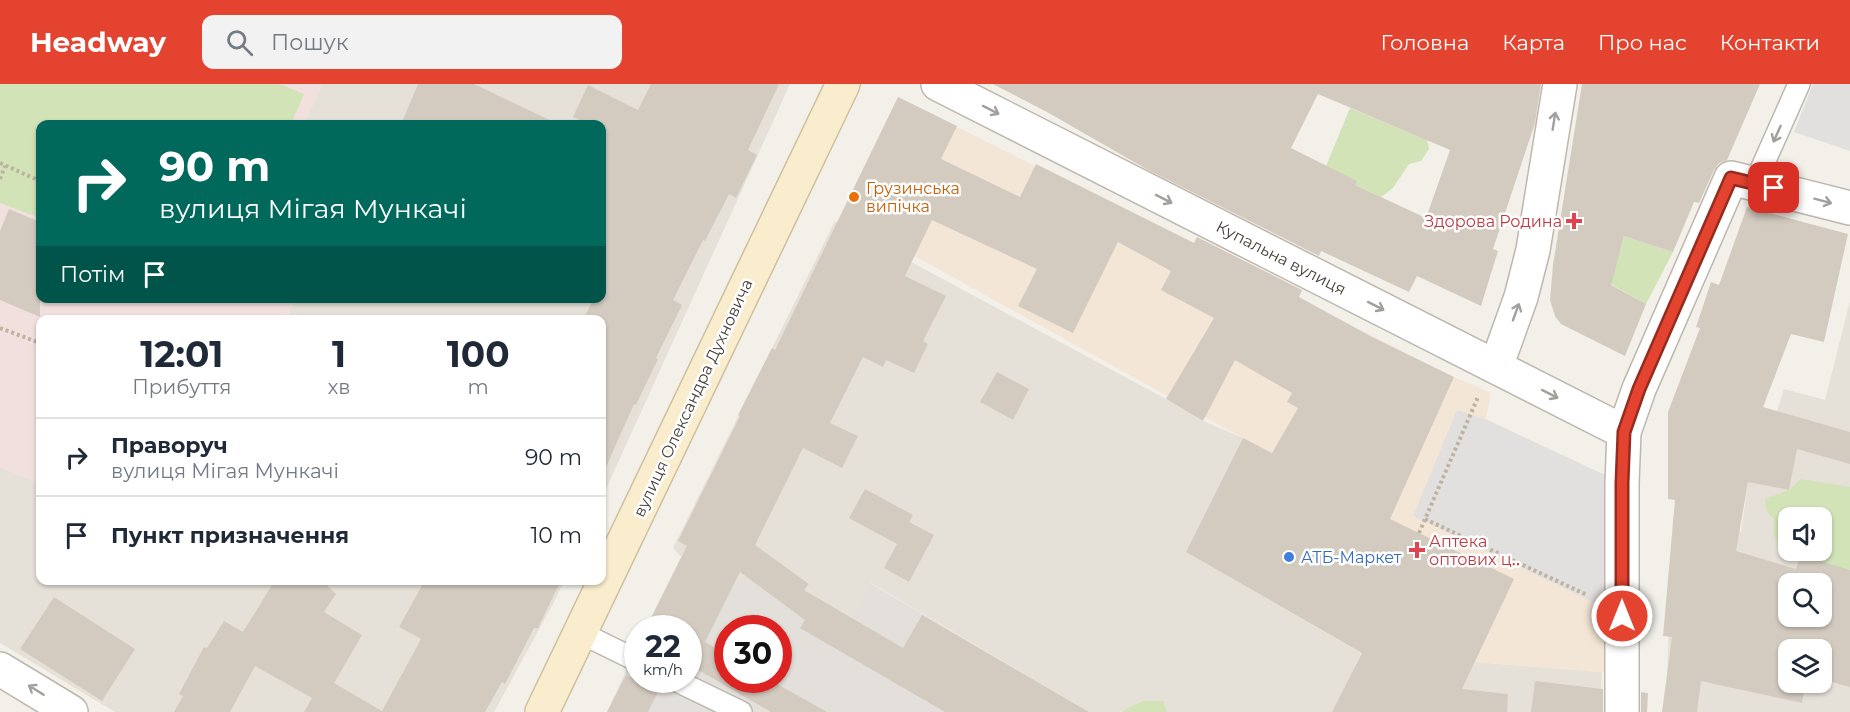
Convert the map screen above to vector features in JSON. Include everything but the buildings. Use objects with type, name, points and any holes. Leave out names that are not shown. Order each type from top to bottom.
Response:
[{"type":"street","name":"вулиця Олександра Духновича","points":[[606,579],[843,84]]},
{"type":"street","name":"Купальна вулиця","points":[[938,84],[1489,377],[1624,432]]},
{"type":"street","points":[[1489,377],[1521,297],[1533,250],[1560,84]]},
{"type":"street","points":[[1622,712],[1624,432],[1639,389],[1731,178],[1850,208]]},
{"type":"street","name":"вулиця Олександра Духновича","points":[[542,712],[603,585]]},
{"type":"street","points":[[0,669],[71,712]]},
{"type":"lane","points":[[1755,183],[1799,84]]},
{"type":"lane","points":[[580,633],[624,654]]},
{"type":"lane","points":[[702,693],[741,712]]},
{"type":"path","points":[[0,179],[2,164],[36,179]]},
{"type":"path","points":[[0,328],[36,342]]},
{"type":"path","points":[[1419,533],[1489,377]]},
{"type":"path","points":[[1425,519],[1596,599]]},
{"type":"shaded area","points":[[0,84],[322,84],[306,120],[36,120],[36,303],[292,303],[288,315],[36,315],[36,481],[0,467]]},
{"type":"shaded area","points":[[322,84],[790,84],[606,489],[606,315],[288,315],[292,303],[606,303],[606,120],[306,120]]},
{"type":"shaded area","points":[[1813,84],[1850,84],[1850,151],[1794,132]]},
{"type":"shaded area","points":[[898,97],[1454,377],[1491,393],[1486,419],[1622,483],[1622,674],[1475,662],[1463,685],[1431,693],[1353,671],[1361,653],[1186,552],[1243,438],[841,215]]},
{"type":"shaded area","points":[[835,221],[1201,420],[1243,438],[1187,552],[1362,653],[1353,671],[1475,662],[1602,672],[1600,712],[1089,712],[871,583],[851,618],[790,610],[745,575],[734,584],[681,557],[673,548]]},
{"type":"shaded area","points":[[1850,301],[1850,712],[1663,712],[1667,677],[1673,518],[1741,532],[1748,482],[1764,452],[1784,389],[1825,400]]},
{"type":"shaded area","points":[[1457,410],[1485,419],[1622,483],[1622,616],[1413,516]]},
{"type":"shaded area","points":[[0,467],[36,481],[36,585],[562,585],[494,712],[115,712],[0,643]]},
{"type":"shaded area","points":[[681,557],[734,584],[745,575],[790,609],[804,591],[851,618],[870,583],[1089,712],[607,712],[624,675],[624,693],[702,693],[702,615],[652,615]]},
{"type":"green space","points":[[0,84],[280,84],[304,94],[293,120],[36,120],[36,216],[0,203]]},
{"type":"green space","points":[[1350,108],[1427,140],[1429,149],[1421,161],[1409,164],[1393,188],[1381,197],[1357,186],[1326,166]]},
{"type":"green space","points":[[1624,236],[1673,252],[1646,304],[1596,276],[1598,269],[1553,265],[1556,252],[1609,250],[1620,252]]},
{"type":"green space","points":[[1801,479],[1850,487],[1850,570],[1821,561],[1832,561],[1832,507],[1778,507],[1778,546],[1773,533],[1774,519],[1766,511],[1765,499],[1789,490]]},
{"type":"green space","points":[[1143,701],[1163,701],[1167,712],[1123,712]]},
{"type":"place","name":"Грузинська випічка","points":[[854,197]]},
{"type":"place","name":"Здорова Родина","points":[[1574,221]]},
{"type":"place","name":"Аптека оптових ц‥","points":[[1417,550]]},
{"type":"place","name":"АТБ-Маркет","points":[[1289,557]]},
{"type":"route","points":[[1622,616],[1624,432],[1639,389],[1731,178],[1774,188]]}]
